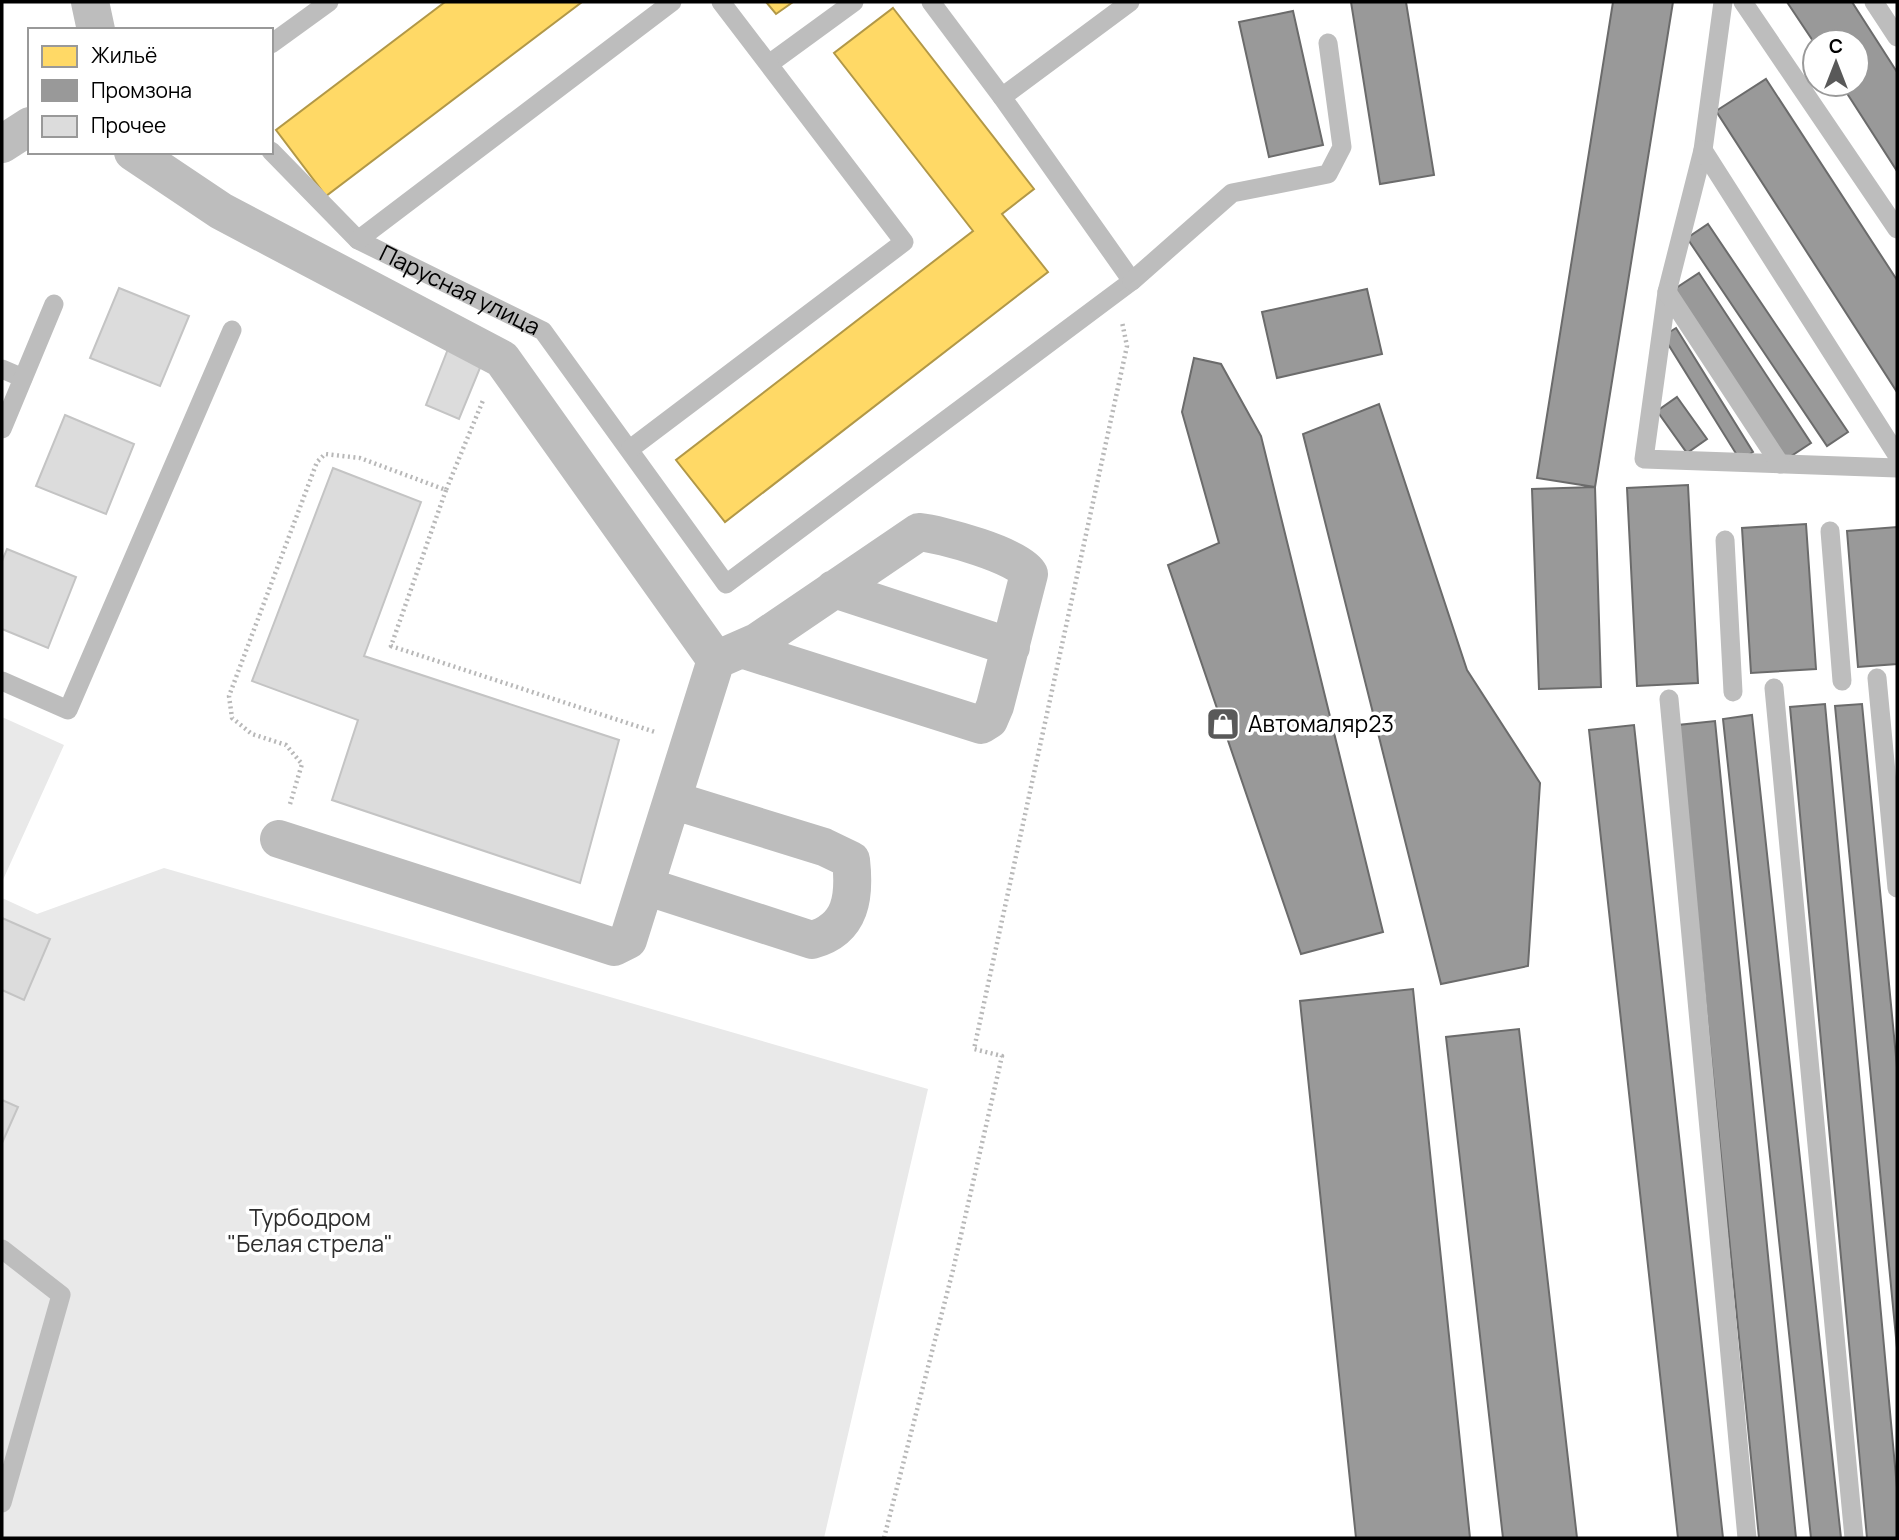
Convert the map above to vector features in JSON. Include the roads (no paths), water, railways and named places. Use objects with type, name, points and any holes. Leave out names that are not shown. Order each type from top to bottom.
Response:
[{"type":"street","points":[[90,2],[96,28]]},
{"type":"street","points":[[2,144],[28,127]]},
{"type":"street","points":[[136,154],[221,211],[502,359],[729,655],[981,725],[989,720],[995,706],[1029,574],[1026,567],[1009,558],[919,532],[757,642],[729,655],[690,744],[628,940],[614,947],[279,839]]},
{"type":"street","points":[[834,589],[1011,648]]},
{"type":"street","points":[[645,886],[813,940],[830,935],[841,924],[855,889],[851,860],[824,847],[672,800]]},
{"type":"lane","points":[[273,43],[329,2]]},
{"type":"lane","points":[[358,240],[672,2]]},
{"type":"lane","points":[[630,449],[904,242],[721,2]]},
{"type":"lane","points":[[769,64],[854,2]]},
{"type":"lane","points":[[931,2],[1132,281],[1231,193],[1328,174],[1342,147],[1328,43]]},
{"type":"lane","points":[[1002,97],[1130,2]]},
{"type":"lane","points":[[1723,2],[1703,150],[1667,292],[1644,458],[1897,468]]},
{"type":"lane","points":[[1743,2],[1897,229]]},
{"type":"lane","points":[[1874,2],[1897,37]]},
{"type":"lane","points":[[1703,150],[1897,455]]},
{"type":"lane","name":"Парусная улица","points":[[273,153],[358,240],[543,331],[726,584],[1132,281]]},
{"type":"lane","points":[[1667,292],[1780,464]]},
{"type":"lane","points":[[2,429],[54,304]]},
{"type":"lane","points":[[2,681],[68,710],[232,330]]},
{"type":"lane","points":[[2,369],[23,378]]},
{"type":"lane","points":[[1830,531],[1842,681]]},
{"type":"lane","points":[[1725,540],[1733,692]]},
{"type":"lane","points":[[1877,678],[1897,888]]},
{"type":"lane","points":[[1774,688],[1854,1538]]},
{"type":"lane","points":[[1669,699],[1747,1538]]},
{"type":"lane","points":[[2,1250],[61,1295],[2,1503]]},
{"type":"place","name":"Автомаляр23","points":[[1223,724]]},
{"type":"park label","name":"Турбодром \"Белая стрела\"","points":[[310,1231]]}]
